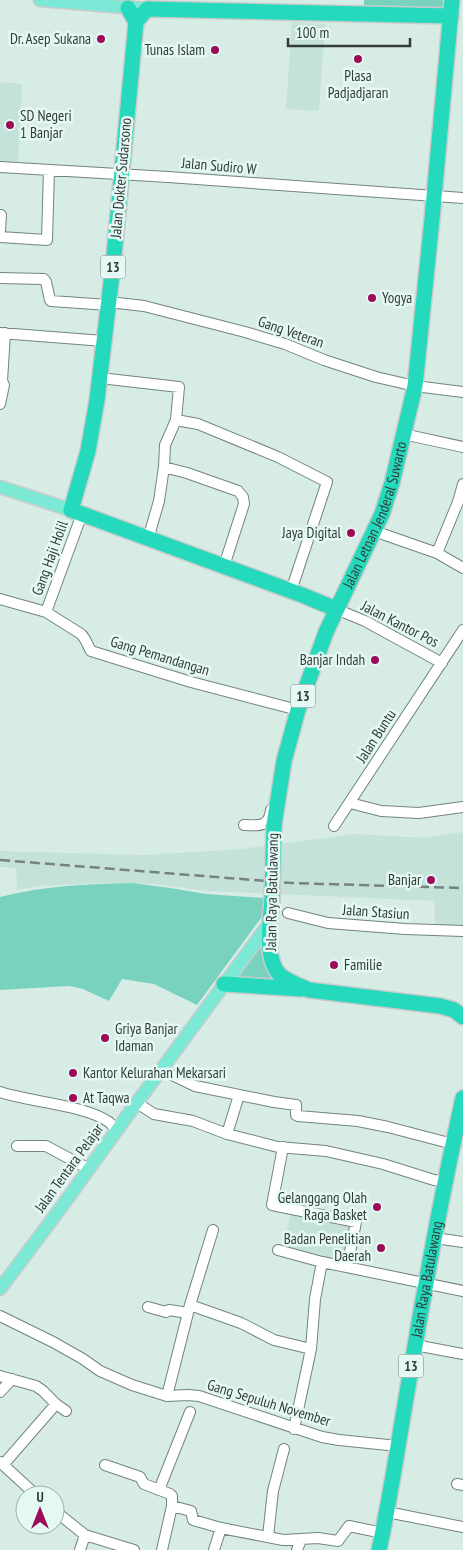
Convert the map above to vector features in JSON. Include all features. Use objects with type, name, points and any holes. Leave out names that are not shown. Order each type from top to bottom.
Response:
[{"type":"highway","name":"13","points":[[434,196],[457,16],[452,0]]},
{"type":"highway","points":[[128,8],[136,22],[148,9],[457,16]]},
{"type":"highway","name":"Jalan Dokter Sudarsono","points":[[76,512],[100,378],[136,22]]},
{"type":"highway","name":"Jalan Letnan Jenderal Suwarto","points":[[274,825],[284,761],[297,713],[326,632],[382,514],[392,483],[414,386],[434,196]]},
{"type":"highway","points":[[76,512],[336,609]]},
{"type":"highway","name":"Jalan Raya Batulawang","points":[[274,825],[269,951],[273,964],[280,975],[309,990],[440,1006],[460,1011]]},
{"type":"highway","points":[[224,984],[309,990]]},
{"type":"highway","name":"Jalan Raya Batulawang","points":[[379,1550],[426,1283],[445,1181],[457,1141],[463,1098]]},
{"type":"main road","points":[[40,0],[148,9]]},
{"type":"main road","points":[[0,487],[76,512]]},
{"type":"main road","name":"Jalan Tentara Pelajar","points":[[1,1286],[271,921]]},
{"type":"street","name":"Jalan Sudiro W","points":[[0,167],[463,198]]},
{"type":"street","points":[[0,237],[47,240],[49,170]]},
{"type":"street","points":[[0,215],[0,232]]},
{"type":"street","name":"Gang Veteran","points":[[0,278],[44,279],[51,301],[109,303],[152,308],[285,344],[328,362],[376,377],[414,386],[463,392]]},
{"type":"street","points":[[0,404],[4,385],[2,381],[3,333],[104,341]]},
{"type":"street","points":[[100,378],[179,387],[176,420],[165,445],[159,501],[148,539]]},
{"type":"street","points":[[176,420],[198,424],[278,457],[327,482],[291,591]]},
{"type":"street","points":[[403,434],[463,447]]},
{"type":"street","points":[[164,467],[238,491],[243,497],[244,504],[224,566]]},
{"type":"street","points":[[437,553],[458,502],[463,484]]},
{"type":"street","name":"Gang Haji Holil","points":[[46,612],[76,512]]},
{"type":"street","points":[[374,531],[437,553],[463,568]]},
{"type":"street","name":"Gang Pemandangan","points":[[0,599],[46,612],[81,634],[86,639],[87,646],[91,651],[297,713]]},
{"type":"street","name":"Jalan Kantor Pos","points":[[336,609],[364,621],[442,663],[447,652],[463,630]]},
{"type":"street","name":"Jalan Buntu","points":[[334,826],[442,663]]},
{"type":"street","points":[[244,825],[262,825],[269,820],[286,736],[297,713]]},
{"type":"street","points":[[350,802],[381,811],[419,813],[463,807]]},
{"type":"street","name":"Jalan Stasiun","points":[[288,913],[317,922],[333,924],[463,931]]},
{"type":"street","points":[[162,1070],[195,1086],[296,1105],[296,1115],[298,1116],[358,1121],[457,1141]]},
{"type":"street","points":[[0,1092],[16,1098],[88,1112],[109,1122],[117,1131]]},
{"type":"street","points":[[227,1134],[239,1095]]},
{"type":"street","points":[[137,1102],[154,1114],[193,1121],[227,1134],[283,1147],[326,1151],[383,1164],[434,1180],[445,1181]]},
{"type":"street","points":[[17,1146],[46,1146],[72,1158],[89,1169]]},
{"type":"street","points":[[283,1147],[272,1205],[356,1222],[347,1267]]},
{"type":"street","points":[[167,1396],[189,1309],[213,1230]]},
{"type":"street","points":[[435,1238],[463,1242]]},
{"type":"street","points":[[278,1250],[322,1262],[463,1291]]},
{"type":"street","points":[[294,1429],[311,1349],[315,1299],[322,1262]]},
{"type":"street","points":[[148,1307],[166,1312],[189,1309],[241,1323],[274,1340],[311,1349]]},
{"type":"street","name":"Gang Sepuluh November","points":[[0,1316],[82,1358],[100,1371],[132,1385],[167,1396],[199,1396],[322,1437],[398,1446]]},
{"type":"street","points":[[415,1345],[463,1354]]},
{"type":"street","points":[[0,1376],[40,1388],[66,1411]]},
{"type":"street","points":[[0,1392],[12,1379]]},
{"type":"street","points":[[25,1485],[1,1464],[56,1404]]},
{"type":"street","points":[[160,1490],[190,1412]]},
{"type":"street","points":[[268,1536],[274,1491],[284,1448]]},
{"type":"street","points":[[105,1465],[140,1477],[144,1484],[172,1496],[172,1506],[162,1550]]},
{"type":"street","points":[[172,1506],[191,1511],[193,1520],[221,1528],[283,1540],[318,1538],[338,1541],[349,1526],[383,1533]]},
{"type":"street","points":[[387,1512],[463,1527]]},
{"type":"street","points":[[65,1519],[85,1535],[134,1550]]},
{"type":"street","points":[[214,1550],[221,1528]]},
{"type":"street","points":[[80,1550],[85,1535]]},
{"type":"street","points":[[297,1550],[301,1540]]},
{"type":"shaded area","points":[[292,22],[325,24],[319,111],[286,109]]},
{"type":"shaded area","name":"SD Negeri 1 Banjar","points":[[0,82],[22,84],[18,166],[0,165]]},
{"type":"shaded area","points":[[463,832],[463,932],[435,932],[435,901],[208,891],[153,884],[101,883],[38,886],[17,890],[16,868],[0,867],[0,851],[144,855],[241,849],[355,834],[426,838]]},
{"type":"shaded area","points":[[291,1210],[354,1223],[345,1266],[283,1251]]},
{"type":"green space","points":[[364,0],[449,0],[449,11],[364,9]]},
{"type":"green space","points":[[132,883],[206,894],[265,898],[261,918],[197,1005],[154,984],[122,979],[109,1001],[83,989],[69,986],[0,990],[0,897],[32,890],[65,886]]},
{"type":"green space","points":[[260,947],[279,983],[237,980]]},
{"type":"railway","points":[[0,860],[292,883],[463,888]]},
{"type":"place","name":"Dr. Asep Sukana","points":[[101,39]]},
{"type":"place","name":"Tunas Islam","points":[[215,50]]},
{"type":"place","name":"Plasa Padjadjaran","points":[[358,59]]},
{"type":"place","name":"SD Negeri 1 Banjar","points":[[10,125]]},
{"type":"place","name":"Yogya","points":[[372,298]]},
{"type":"place","name":"Jaya Digital","points":[[351,533]]},
{"type":"place","name":"Banjar Indah","points":[[375,660]]},
{"type":"place","name":"Banjar","points":[[431,880]]},
{"type":"place","name":"Familie","points":[[334,965]]},
{"type":"place","name":"Griya Banjar Idaman","points":[[105,1038]]},
{"type":"place","name":"Kantor Kelurahan Mekarsari","points":[[73,1073]]},
{"type":"place","name":"At Taqwa","points":[[73,1098]]},
{"type":"place","name":"Gelanggang Olah Raga Basket","points":[[377,1207]]},
{"type":"place","name":"Badan Penelitian Daerah","points":[[381,1248]]}]
